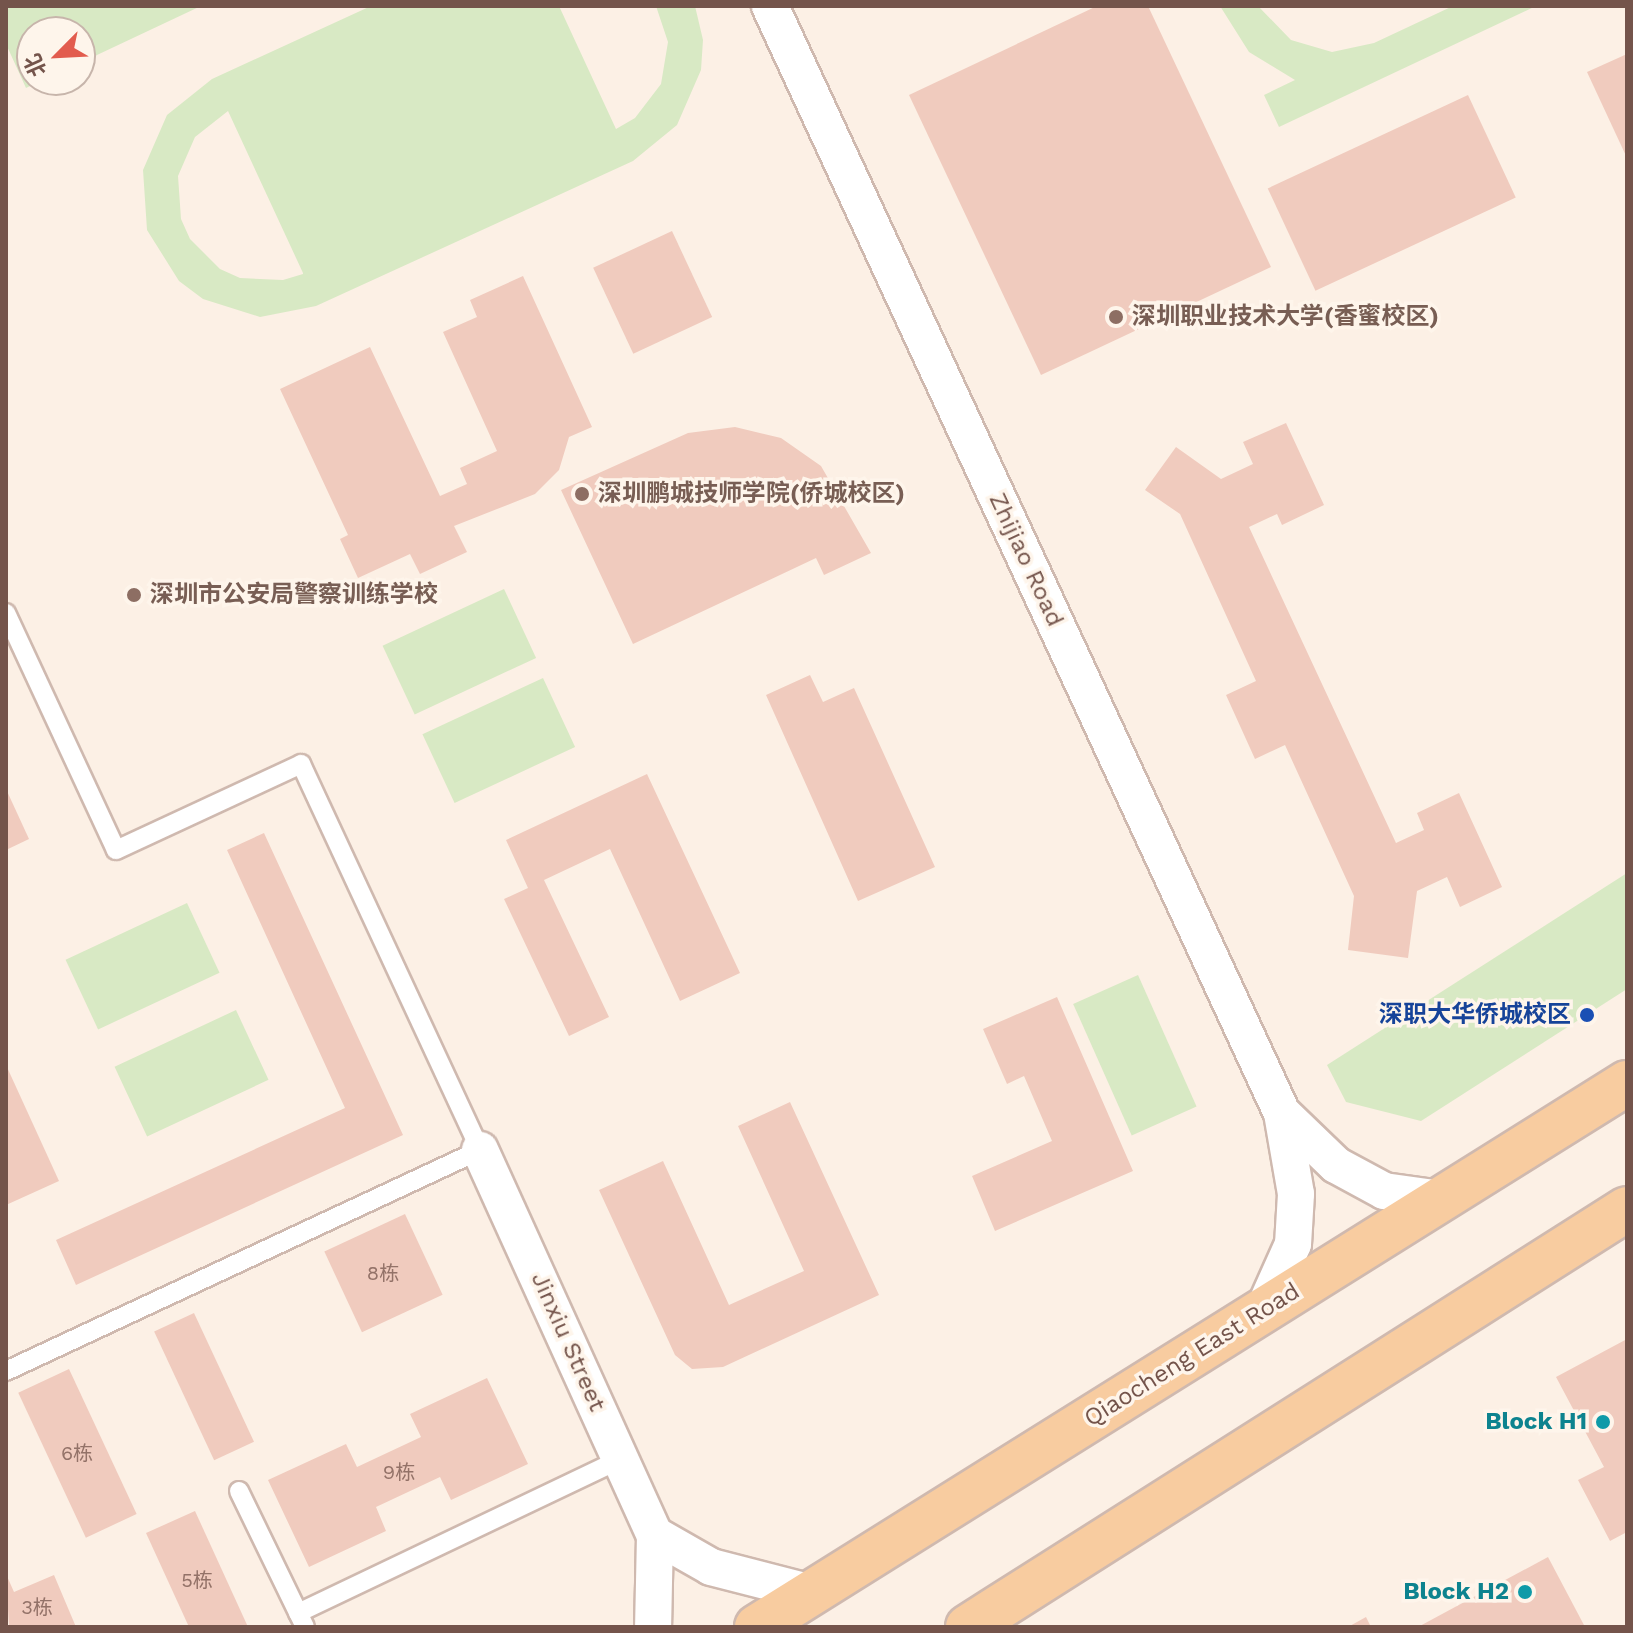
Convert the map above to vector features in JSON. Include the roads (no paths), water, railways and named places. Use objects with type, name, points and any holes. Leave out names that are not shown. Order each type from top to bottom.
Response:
[{"type":"main road","name":"Qiaocheng East Road","points":[[757,1627],[1627,1083]]},
{"type":"main road","points":[[968,1627],[1627,1209]]},
{"type":"street","name":"Zhijiao Road","points":[[770,6],[1282,1113],[1296,1194],[1293,1244],[1263,1311]]},
{"type":"street","name":"Zhijiao Road","points":[[1282,1113],[1336,1165],[1384,1191],[1441,1199]]},
{"type":"street","name":"Jinxiu Street","points":[[480,1150],[655,1535],[653,1627]]},
{"type":"street","points":[[655,1535],[711,1567],[812,1593]]},
{"type":"lane","points":[[6,613],[116,850],[301,764],[480,1150],[6,1371]]},
{"type":"lane","points":[[239,1491],[301,1620],[621,1459]]},
{"type":"place","name":"深圳职业技术大学(香蜜校区)","points":[[1116,317]]},
{"type":"place","name":"深圳鹏城技师学院(侨城校区)","points":[[582,494]]},
{"type":"place","name":"深圳市公安局警察训练学校","points":[[134,595]]},
{"type":"place","name":"深职大华侨城校区","points":[[1587,1015]]},
{"type":"place","name":"Block H1","points":[[1603,1422]]},
{"type":"place","name":"Block H2","points":[[1525,1592]]}]
